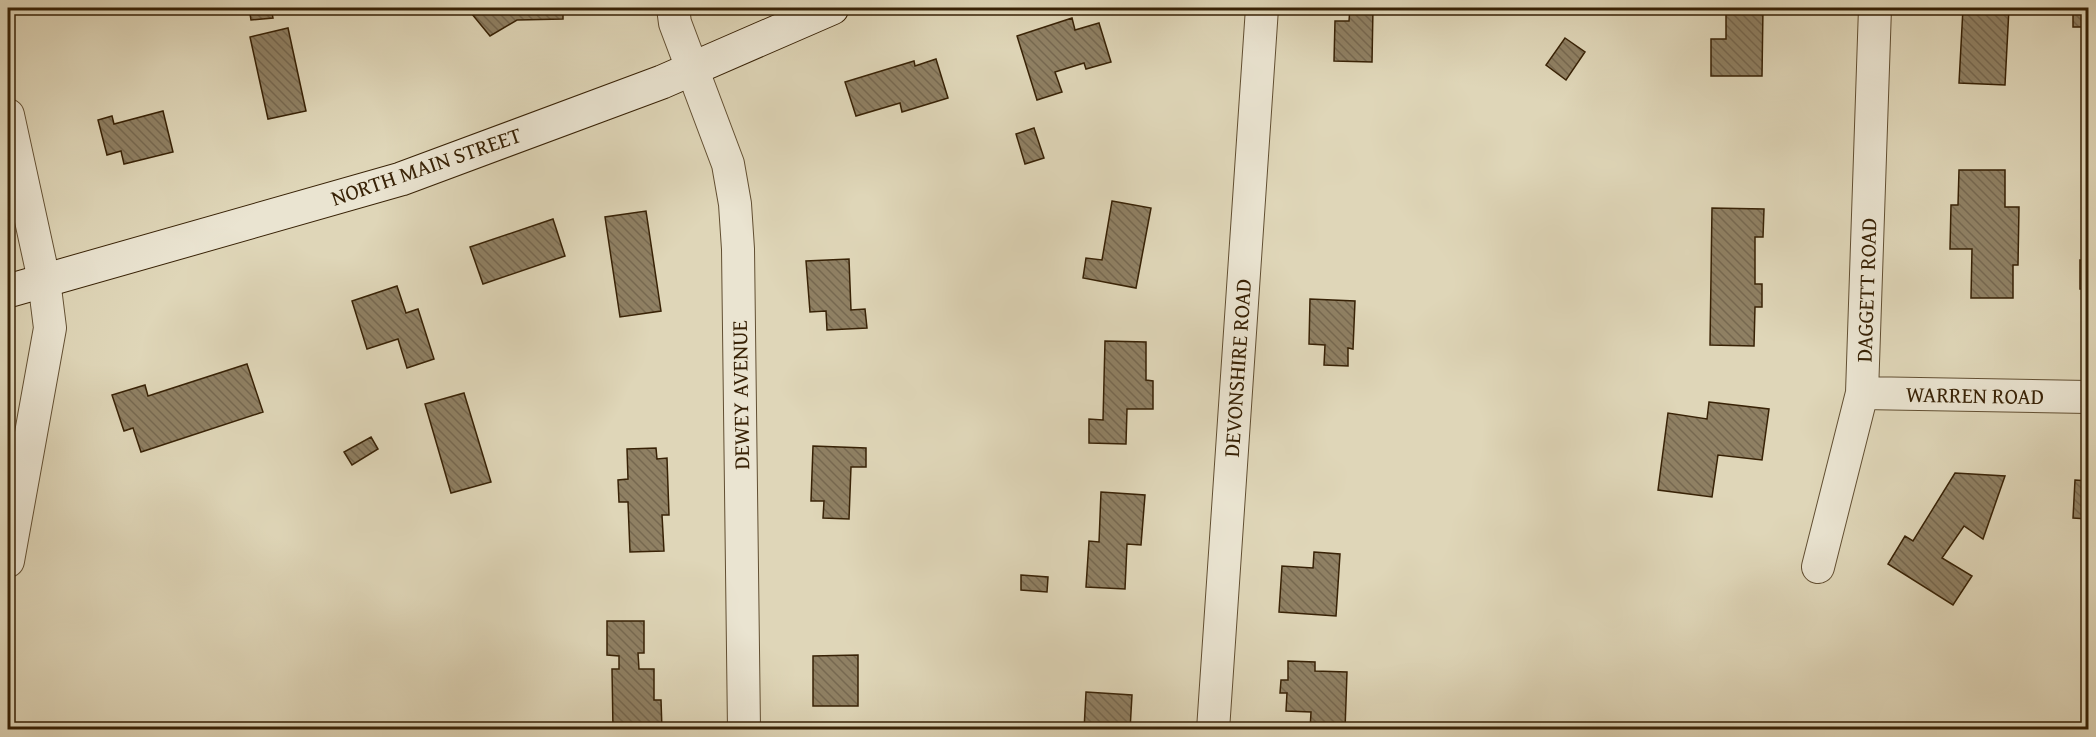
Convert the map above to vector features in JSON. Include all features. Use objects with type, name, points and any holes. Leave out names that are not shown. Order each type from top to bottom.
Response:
[{"type":"main road","name":"NORTH MAIN STREET","points":[[8,291],[401,179],[662,82],[832,8]]},
{"type":"street","name":"DEWEY AVENUE","points":[[673,8],[675,22],[728,164],[736,216],[744,729]]},
{"type":"street","name":"DEVONSHIRE ROAD","points":[[1213,729],[1262,8]]},
{"type":"street","name":"DAGGETT ROAD","points":[[1818,567],[1862,393],[1875,8]]},
{"type":"street","points":[[8,115],[44,280],[50,328],[8,561]]},
{"type":"street","name":"WARREN ROAD","points":[[1862,393],[2088,397]]},
{"type":"building","points":[[249,8],[271,8],[273,18],[251,20]]},
{"type":"building","points":[[467,8],[563,8],[563,19],[517,20],[490,36]]},
{"type":"building","points":[[1350,8],[1373,8],[1372,62],[1334,61],[1335,21],[1349,21]]},
{"type":"building","points":[[1512,8],[1557,8],[1557,13],[1512,11]]},
{"type":"building","points":[[1726,8],[1763,8],[1762,76],[1711,76],[1711,39],[1726,39]]},
{"type":"building","points":[[1963,8],[2009,8],[2005,85],[1959,83]]},
{"type":"building","points":[[2073,8],[2088,8],[2088,27],[2073,27]]},
{"type":"building","points":[[1072,18],[1075,30],[1099,23],[1111,62],[1086,69],[1084,63],[1055,72],[1062,92],[1037,100],[1017,36]]},
{"type":"building","points":[[288,28],[306,111],[268,119],[250,37]]},
{"type":"building","points":[[1565,38],[1585,52],[1566,80],[1546,65]]},
{"type":"building","points":[[936,59],[948,98],[902,112],[900,103],[856,116],[845,82],[914,61],[915,66]]},
{"type":"building","points":[[163,111],[173,152],[124,164],[121,151],[107,155],[98,120],[112,116],[114,124]]},
{"type":"building","points":[[1034,128],[1044,158],[1025,164],[1016,134]]},
{"type":"building","points":[[1959,170],[2005,170],[2005,207],[2019,207],[2018,265],[2013,265],[2013,298],[1971,298],[1972,249],[1950,249],[1951,205],[1958,205]]},
{"type":"building","points":[[1112,201],[1151,208],[1136,288],[1083,278],[1086,258],[1102,260]]},
{"type":"building","points":[[1712,208],[1764,209],[1763,237],[1755,237],[1755,284],[1762,284],[1762,307],[1755,307],[1754,346],[1710,345]]},
{"type":"building","points":[[646,211],[661,311],[620,317],[605,217]]},
{"type":"building","points":[[553,219],[565,256],[483,284],[470,247]]},
{"type":"building","points":[[849,259],[851,310],[865,309],[867,328],[827,330],[826,311],[810,312],[806,261]]},
{"type":"building","points":[[2080,260],[2088,261],[2088,289],[2080,289]]},
{"type":"building","points":[[397,286],[406,313],[418,309],[434,359],[407,368],[398,339],[367,349],[352,301]]},
{"type":"building","points":[[1310,299],[1355,301],[1353,349],[1348,348],[1348,366],[1324,365],[1325,345],[1309,344]]},
{"type":"building","points":[[1105,341],[1146,342],[1146,380],[1153,381],[1153,409],[1127,409],[1126,444],[1089,443],[1089,419],[1103,420]]},
{"type":"building","points":[[247,364],[263,412],[141,452],[133,428],[124,431],[112,395],[145,385],[148,396]]},
{"type":"building","points":[[464,393],[491,482],[451,493],[425,404]]},
{"type":"building","points":[[1709,402],[1769,409],[1762,460],[1718,455],[1712,497],[1658,490],[1668,413],[1707,419]]},
{"type":"building","points":[[371,437],[378,449],[352,465],[344,452]]},
{"type":"building","points":[[813,446],[866,448],[866,467],[851,467],[849,519],[823,518],[824,501],[811,501]]},
{"type":"building","points":[[656,448],[657,459],[667,458],[669,515],[662,515],[664,551],[630,552],[628,502],[619,502],[618,480],[628,479],[627,449]]},
{"type":"building","points":[[1955,473],[2005,476],[1983,539],[1964,526],[1942,558],[1972,576],[1953,605],[1888,564],[1905,536],[1913,541]]},
{"type":"building","points":[[2075,480],[2088,481],[2088,519],[2073,518]]},
{"type":"building","points":[[1101,492],[1145,495],[1141,545],[1127,544],[1125,589],[1086,587],[1089,541],[1099,542]]},
{"type":"building","points":[[1314,552],[1340,554],[1336,616],[1279,612],[1282,566],[1313,568]]},
{"type":"building","points":[[1021,575],[1048,577],[1047,592],[1021,590]]},
{"type":"building","points":[[607,621],[644,621],[644,653],[638,653],[639,669],[654,669],[654,700],[661,700],[662,730],[613,730],[612,669],[619,669],[619,656],[607,655]]},
{"type":"building","points":[[858,655],[858,706],[813,706],[813,656]]},
{"type":"building","points":[[1288,661],[1315,662],[1315,671],[1347,672],[1345,730],[1310,730],[1311,712],[1286,711],[1287,693],[1280,693],[1281,680],[1288,680]]},
{"type":"building","points":[[1086,692],[1132,695],[1130,730],[1084,730]]}]
